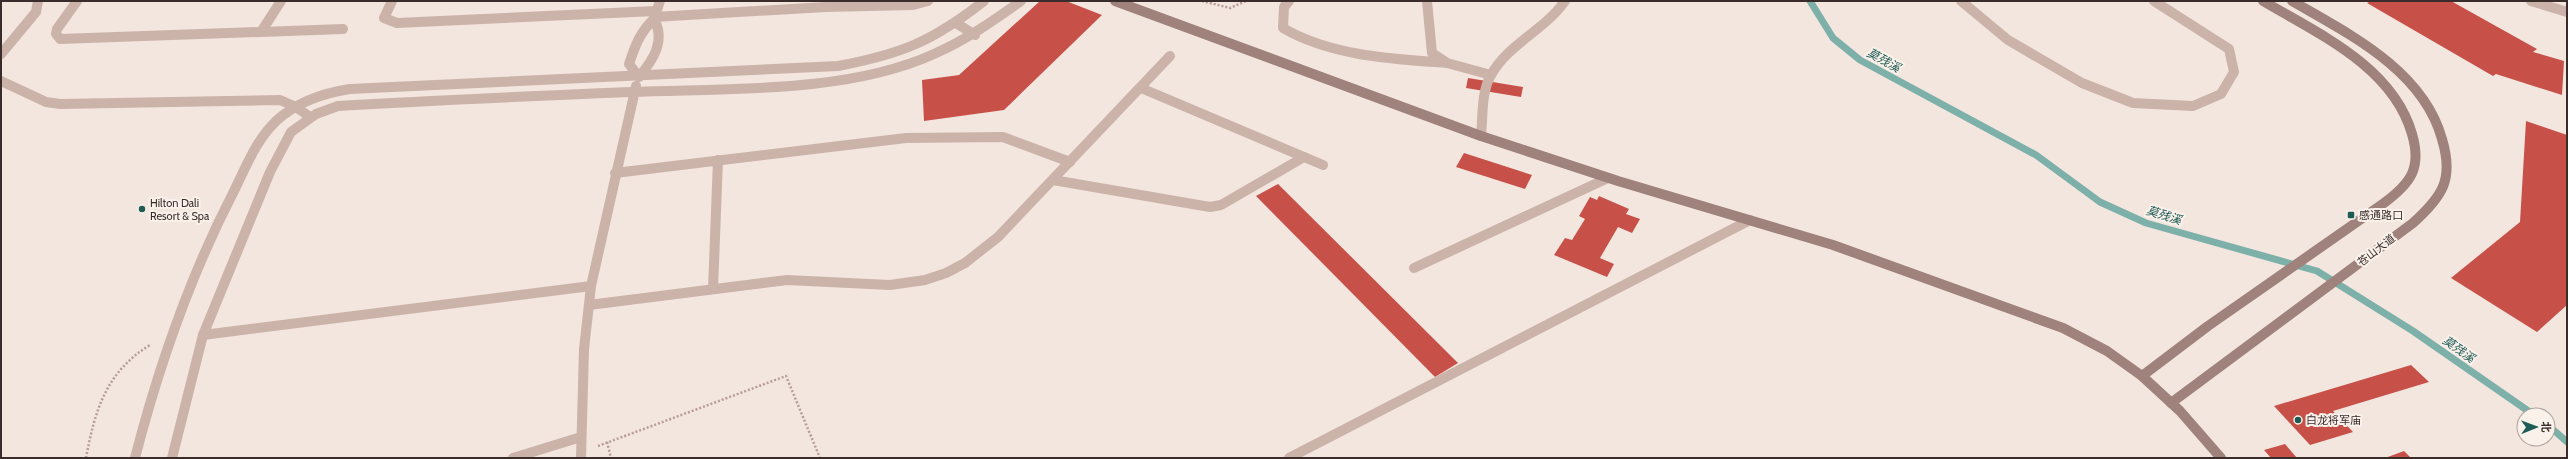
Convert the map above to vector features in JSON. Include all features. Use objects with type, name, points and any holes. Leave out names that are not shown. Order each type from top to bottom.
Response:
[{"type":"main road","points":[[1115,1],[1381,101],[1481,136],[1608,178],[1833,245],[2037,318],[2094,343],[2142,376],[2172,403],[2221,458]]},
{"type":"main road","points":[[2142,376],[2208,326],[2349,226],[2379,207],[2410,179],[2416,163],[2416,151],[2411,126],[2388,89],[2363,64],[2263,1]]},
{"type":"main road","name":"苍山大道","points":[[2172,403],[2248,348],[2382,245],[2431,205],[2446,183],[2447,159],[2441,131],[2427,105],[2414,88],[2383,59],[2292,1]]},
{"type":"street","points":[[1,54],[36,12],[38,1]]},
{"type":"street","points":[[77,1],[57,29],[56,34],[60,39],[342,28]]},
{"type":"street","points":[[261,32],[281,1]]},
{"type":"street","points":[[392,1],[384,18],[397,23],[655,16],[826,4],[914,5],[928,1]]},
{"type":"street","points":[[639,77],[629,64],[630,55],[643,29],[655,16],[660,1]]},
{"type":"street","points":[[135,458],[147,408],[170,335],[209,237],[258,143],[282,116],[296,107],[320,95],[350,89],[639,77],[856,64],[920,44],[956,23],[984,1]]},
{"type":"street","points":[[172,458],[203,335],[284,141],[291,132],[310,117],[325,109],[354,105],[782,85],[865,77],[914,63],[975,35],[1021,1]]},
{"type":"street","points":[[1289,1],[1284,7],[1283,28],[1304,40],[1383,58],[1447,63],[1491,75]]},
{"type":"street","points":[[1427,1],[1432,52],[1447,63]]},
{"type":"street","points":[[1481,136],[1491,75],[1514,50],[1531,39],[1565,1]]},
{"type":"street","points":[[1961,1],[2008,40],[2082,83],[2133,103],[2193,106],[2221,94],[2234,72],[2229,49],[2154,1]]},
{"type":"street","points":[[2531,1],[2567,12]]},
{"type":"street","points":[[581,455],[584,349],[591,286],[615,173],[639,77],[651,64],[657,49],[660,29],[655,16]]},
{"type":"street","points":[[956,23],[975,35]]},
{"type":"street","points":[[589,305],[787,280],[813,280],[869,286],[926,280],[960,267],[1006,231],[1170,56]]},
{"type":"street","points":[[1,81],[46,102],[60,104],[280,100],[296,107],[310,117]]},
{"type":"street","points":[[1140,88],[1323,165]]},
{"type":"street","points":[[615,173],[906,138],[1003,137],[1070,162]]},
{"type":"street","points":[[1053,180],[1136,196],[1210,207],[1221,204],[1304,157]]},
{"type":"street","points":[[713,289],[718,160]]},
{"type":"street","points":[[1414,268],[1608,178]]},
{"type":"street","points":[[1289,458],[1750,220]]},
{"type":"street","points":[[203,335],[591,286]]},
{"type":"street","points":[[513,458],[581,437]]},
{"type":"path","points":[[1202,1],[1218,8],[1243,4],[1246,1]]},
{"type":"path","points":[[86,458],[98,406],[110,382],[122,366],[138,350],[170,335]]},
{"type":"path","points":[[581,455],[607,442],[786,376],[820,458]]},
{"type":"path","points":[[607,442],[612,458]]},
{"type":"building","points":[[1040,1],[1066,1],[1102,15],[1004,110],[924,121],[922,80],[959,75]]},
{"type":"building","points":[[2371,1],[2451,1],[2537,49],[2533,52],[2564,61],[2562,95],[2496,74],[2493,76],[2367,3]]},
{"type":"building","points":[[1468,78],[1523,87],[1521,97],[1466,88]]},
{"type":"building","points":[[2526,121],[2567,135],[2567,305],[2537,332],[2451,278],[2520,222]]},
{"type":"building","points":[[1464,153],[1532,175],[1525,189],[1456,167]]},
{"type":"building","points":[[1278,184],[1458,363],[1435,377],[1256,196]]},
{"type":"building","points":[[1599,196],[1629,209],[1626,214],[1640,219],[1632,233],[1618,227],[1600,258],[1614,264],[1607,277],[1554,255],[1565,238],[1572,240],[1585,219],[1579,216],[1590,197],[1597,200]]},
{"type":"building","points":[[2411,365],[2429,382],[2333,411],[2353,432],[2310,445],[2274,406]]},
{"type":"building","points":[[2285,444],[2297,458],[2271,458],[2264,450]]},
{"type":"building","points":[[2404,451],[2411,458],[2385,458]]},
{"type":"waterway","name":"莫残溪","points":[[1810,1],[1833,38],[1860,60],[2036,155],[2100,202],[2146,223],[2317,271],[2413,331],[2522,407]]},
{"type":"waterway","name":"莫残溪","points":[[2556,432],[2567,442]]},
{"type":"place","name":"Hilton Dali Resort & Spa","points":[[142,209]]},
{"type":"place","name":"感通路口","points":[[2351,215]]},
{"type":"place","name":"白龙将军庙","points":[[2298,420]]}]
